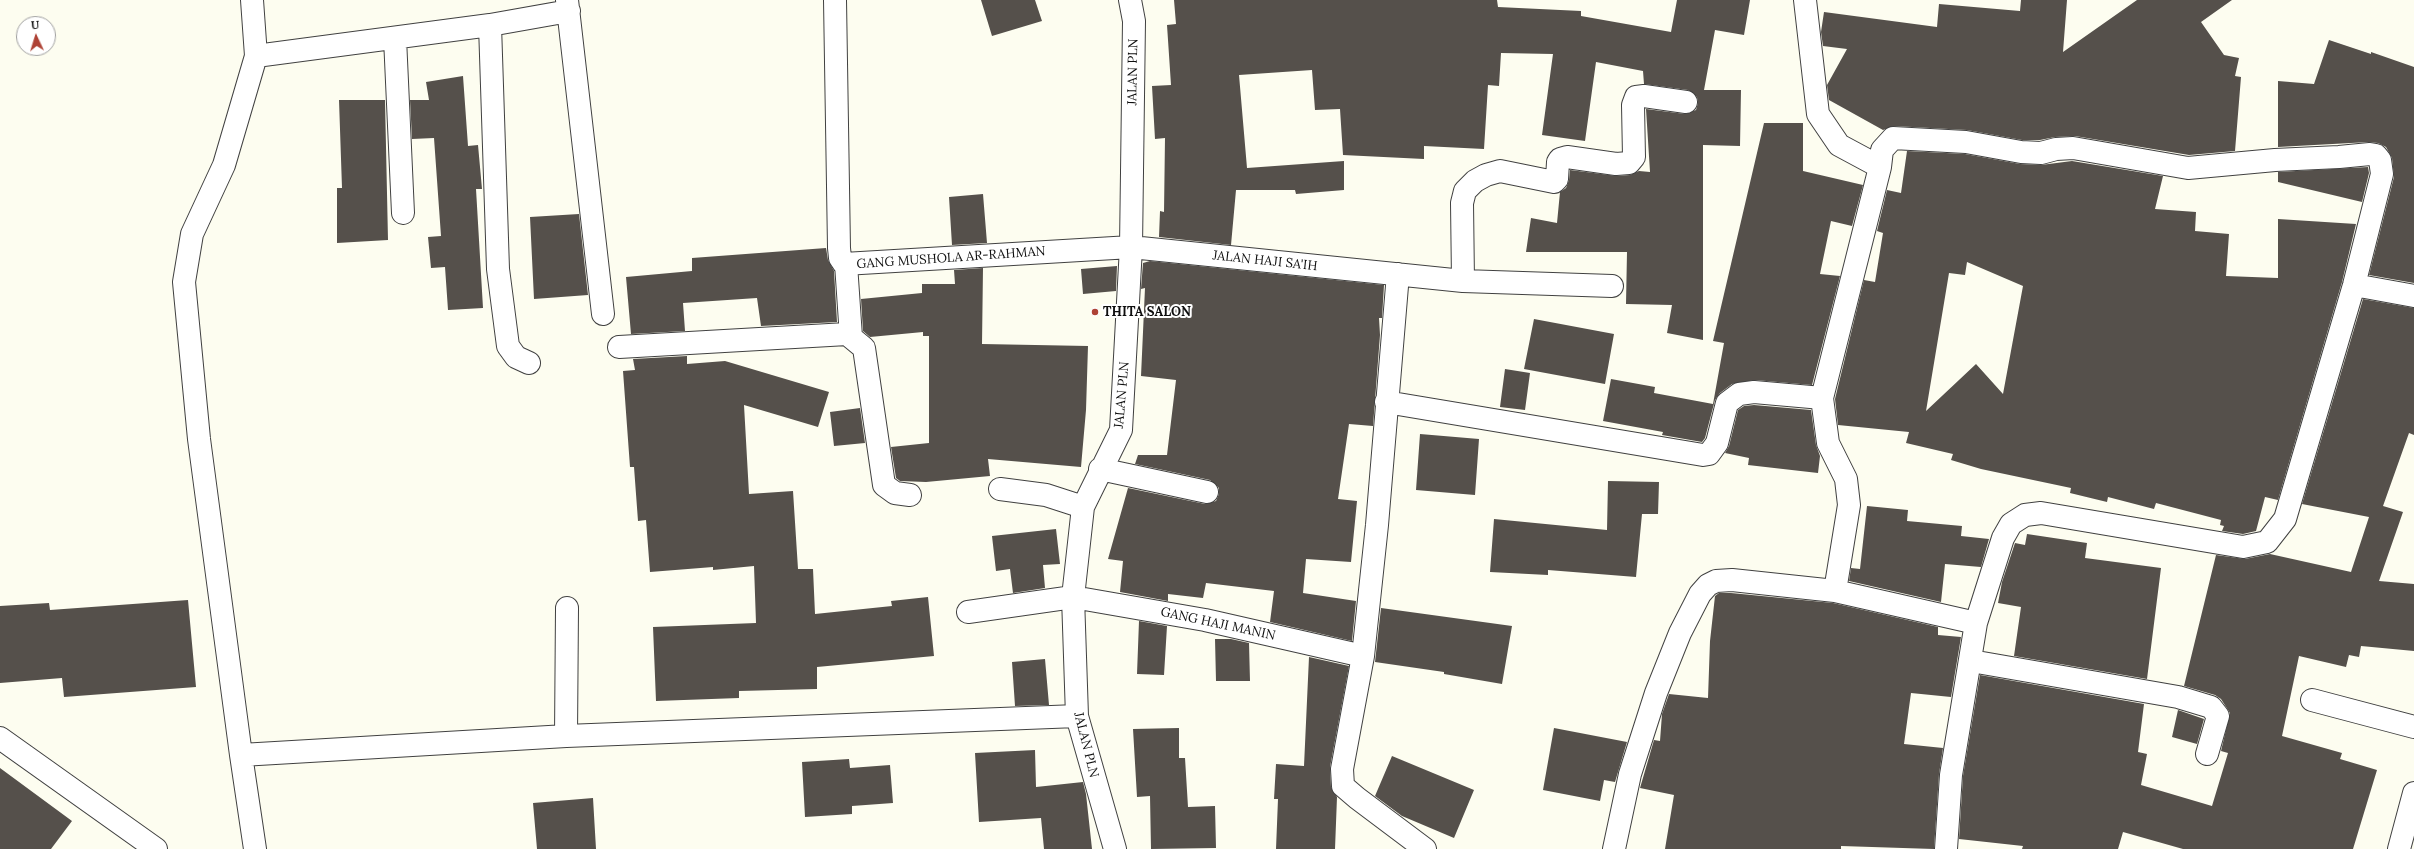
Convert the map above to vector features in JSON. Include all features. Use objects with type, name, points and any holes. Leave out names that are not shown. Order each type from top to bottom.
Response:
[{"type":"street","points":[[252,0],[256,56],[224,165],[192,234],[184,282],[199,439],[255,849]]},
{"type":"street","name":"GANG MUSHOLA AR-RAHMAN","points":[[835,0],[839,248],[840,258],[846,264],[1131,247]]},
{"type":"street","name":"JALAN PLN","points":[[1115,849],[1077,716],[1073,597],[1083,507],[1100,469],[1121,430],[1131,247],[1134,21],[1130,0]]},
{"type":"street","points":[[1805,0],[1818,114],[1839,144],[1880,167]]},
{"type":"street","points":[[256,56],[490,25],[568,6],[603,314]]},
{"type":"street","points":[[490,25],[498,269],[508,346],[516,357],[529,364]]},
{"type":"street","points":[[395,38],[403,213]]},
{"type":"street","points":[[1463,281],[1462,203],[1465,191],[1475,181],[1486,175],[1500,172],[1554,182],[1557,179],[1558,162],[1560,159],[1567,157],[1616,164],[1629,164],[1634,157],[1633,105],[1636,97],[1644,96],[1686,102]]},
{"type":"street","points":[[1835,591],[1850,505],[1846,479],[1828,443],[1822,398],[1880,167],[1882,150],[1893,138],[1966,142],[2020,152],[2041,153],[2056,149],[2073,148],[2188,168],[2370,154],[2376,155],[2380,160],[2382,174],[2354,285],[2285,519],[2267,542],[2243,547],[2041,513],[2025,515],[2011,524],[2003,538],[1976,623],[1971,661],[1951,775],[1946,849]]},
{"type":"street","name":"JALAN HAJI SA'IH","points":[[1131,247],[1463,281],[1612,286]]},
{"type":"street","points":[[846,264],[851,337]]},
{"type":"street","points":[[1398,274],[1386,402],[1377,526],[1363,656],[1342,769],[1343,786],[1424,849]]},
{"type":"street","points":[[2354,285],[2414,296]]},
{"type":"street","points":[[619,348],[847,334],[864,348],[884,485],[895,493],[910,495]]},
{"type":"street","points":[[1386,402],[1703,455],[1709,454],[1717,443],[1727,403],[1739,394],[1754,392],[1822,398]]},
{"type":"street","points":[[1100,469],[1207,492]]},
{"type":"street","points":[[1000,489],[1046,495],[1083,507]]},
{"type":"street","points":[[1614,849],[1630,774],[1656,693],[1680,633],[1700,594],[1708,585],[1716,581],[1732,580],[1835,591],[1976,623]]},
{"type":"street","name":"GANG HAJI MANIN","points":[[968,612],[1073,597],[1205,620],[1363,656]]},
{"type":"street","points":[[566,736],[567,608]]},
{"type":"street","points":[[1971,661],[2178,697],[2211,707],[2218,716],[2207,754]]},
{"type":"street","points":[[2312,700],[2414,727]]},
{"type":"street","points":[[241,755],[566,736],[1077,716]]},
{"type":"street","points":[[0,738],[156,849]]},
{"type":"street","points":[[2399,849],[2414,793]]},
{"type":"building","points":[[981,0],[1035,0],[1042,21],[992,36]]},
{"type":"building","points":[[1174,0],[1497,0],[1498,7],[1581,11],[1581,16],[1671,32],[1677,0],[1750,0],[1744,35],[1715,30],[1704,90],[1741,90],[1740,146],[1703,145],[1703,340],[1667,333],[1672,305],[1626,304],[1627,252],[1526,252],[1531,218],[1557,223],[1560,192],[1566,188],[1570,170],[1617,176],[1630,175],[1639,171],[1650,172],[1646,109],[1685,114],[1696,110],[1698,103],[1697,97],[1688,90],[1644,84],[1643,71],[1596,62],[1585,141],[1542,135],[1553,54],[1501,53],[1499,86],[1488,85],[1484,149],[1424,146],[1424,159],[1343,155],[1340,109],[1315,110],[1312,70],[1239,75],[1247,168],[1344,161],[1344,190],[1296,194],[1295,190],[1236,190],[1231,245],[1159,237],[1160,211],[1164,212],[1165,138],[1155,139],[1152,86],[1171,85],[1167,25],[1176,24]]},
{"type":"building","points":[[2021,0],[2067,0],[2063,52],[2137,0],[2232,0],[2201,22],[2224,55],[2239,58],[2235,76],[2241,77],[2235,151],[2189,155],[2075,136],[2055,137],[2040,140],[2022,140],[1967,130],[1894,126],[1883,130],[1829,100],[1827,85],[1847,49],[1823,46],[1821,32],[1824,12],[1937,27],[1939,4],[2020,11]]},
{"type":"building","points":[[2329,40],[2371,54],[2371,52],[2414,67],[2414,283],[2369,275],[2394,177],[2392,158],[2386,147],[2378,143],[2369,142],[2278,147],[2278,81],[2314,84]]},
{"type":"building","points":[[463,76],[468,146],[478,145],[482,189],[476,189],[483,308],[448,310],[445,267],[431,268],[428,237],[441,236],[434,138],[412,139],[410,100],[429,100],[426,82]]},
{"type":"building","points":[[339,100],[385,100],[388,240],[337,243],[337,188],[342,188]]},
{"type":"building","points":[[1764,123],[1803,123],[1803,171],[1863,185],[1852,226],[1831,221],[1820,274],[1840,276],[1812,385],[1755,380],[1732,384],[1720,393],[1715,400],[1705,438],[1702,442],[1662,435],[1663,432],[1603,421],[1611,379],[1655,387],[1654,393],[1713,404],[1724,343],[1713,341]]},
{"type":"building","points":[[1907,151],[1965,154],[2020,164],[2041,165],[2072,161],[2163,176],[2155,209],[2196,212],[2195,231],[2229,234],[2226,276],[2278,278],[2278,219],[2356,224],[2342,282],[2278,500],[2265,497],[2256,531],[2243,534],[2222,531],[2224,526],[2220,525],[2221,520],[2156,503],[2154,509],[2108,497],[2107,502],[2070,493],[2071,488],[1981,469],[1951,460],[1953,454],[1906,443],[1909,432],[1838,425],[1835,399],[1864,280],[1875,282],[1883,233],[1877,231],[1887,190],[1901,193]],"holes":[[[1967,262],[2023,286],[2003,394],[1976,364],[1926,411],[1949,273],[1965,275]]]},
{"type":"building","points":[[2368,167],[2369,173],[2362,202],[2278,182],[2278,172]]},
{"type":"building","points":[[983,194],[987,243],[952,245],[949,197]]},
{"type":"building","points":[[579,214],[588,295],[534,299],[530,217]]},
{"type":"building","points":[[826,248],[828,260],[834,271],[837,322],[761,326],[757,298],[683,303],[685,331],[631,334],[626,277],[692,271],[692,258]]},
{"type":"building","points":[[1150,261],[1384,285],[1382,318],[1379,318],[1380,335],[1373,426],[1349,424],[1338,499],[1357,501],[1351,562],[1306,559],[1303,593],[1356,601],[1352,641],[1270,622],[1274,591],[1206,583],[1203,598],[1168,594],[1168,601],[1120,592],[1123,561],[1108,559],[1128,488],[1205,504],[1216,501],[1219,494],[1219,488],[1210,480],[1135,464],[1138,455],[1167,455],[1176,380],[1141,376],[1145,288],[1141,289],[1143,263]]},
{"type":"building","points":[[1117,266],[1116,291],[1083,294],[1081,269]]},
{"type":"building","points":[[983,268],[982,344],[1088,346],[1086,410],[1081,467],[988,459],[990,476],[926,482],[900,481],[896,478],[891,447],[929,443],[929,336],[923,336],[923,332],[870,337],[863,331],[861,299],[922,293],[922,284],[955,284],[954,270]]},
{"type":"building","points":[[2363,299],[2414,308],[2414,435],[2409,433],[2383,506],[2403,512],[2379,581],[2414,584],[2414,651],[2361,646],[2359,657],[2349,655],[2346,667],[2299,656],[2282,736],[2342,753],[2340,759],[2377,770],[2353,849],[2183,849],[2123,832],[2118,849],[2022,849],[2023,846],[1959,839],[1963,776],[1980,675],[2144,704],[2138,752],[2147,754],[2141,785],[2212,806],[2228,753],[2221,751],[2230,713],[2221,699],[2215,695],[2184,686],[2216,555],[2245,559],[2270,554],[2351,572],[2369,517],[2302,504]]},
{"type":"building","points":[[1534,319],[1614,334],[1605,384],[1524,369]]},
{"type":"building","points":[[687,356],[687,364],[725,361],[829,392],[818,427],[744,405],[749,494],[793,491],[798,569],[813,569],[815,614],[892,606],[891,601],[928,597],[934,656],[817,667],[817,689],[739,691],[739,698],[656,701],[653,627],[756,623],[754,566],[713,570],[713,567],[650,572],[646,520],[638,521],[634,467],[630,467],[623,371],[635,370],[633,359]]},
{"type":"building","points":[[1505,369],[1530,373],[1525,410],[1500,407]]},
{"type":"building","points":[[1754,405],[1811,410],[1816,445],[1820,456],[1818,473],[1748,465],[1749,458],[1725,453],[1729,446],[1738,410],[1744,406]]},
{"type":"building","points":[[860,408],[865,443],[834,446],[830,412]]},
{"type":"building","points":[[1420,434],[1479,439],[1475,495],[1416,490]]},
{"type":"building","points":[[1608,481],[1659,482],[1658,514],[1642,514],[1636,577],[1548,570],[1548,575],[1490,572],[1494,519],[1607,530]]},
{"type":"building","points":[[1867,506],[1908,510],[1907,521],[1962,526],[1961,536],[1989,539],[1981,567],[1945,564],[1941,602],[1849,581],[1851,568],[1860,569]]},
{"type":"building","points":[[1056,529],[1060,564],[1043,565],[1045,588],[1013,593],[1010,569],[996,571],[992,536]]},
{"type":"building","points":[[2027,534],[2087,543],[2085,558],[2161,568],[2147,679],[2014,656],[2021,607],[1998,603],[2002,582],[2015,543],[2025,545]]},
{"type":"building","points":[[1719,593],[1833,603],[1938,627],[1938,635],[1961,637],[1951,697],[1911,693],[1904,744],[1943,748],[1939,774],[1934,849],[1841,846],[1841,849],[1665,849],[1674,795],[1640,788],[1654,740],[1660,741],[1662,714],[1669,694],[1708,698],[1710,641],[1715,596]]},
{"type":"building","points":[[188,600],[196,687],[64,697],[62,678],[0,683],[0,606],[49,603],[50,610]]},
{"type":"building","points":[[1381,608],[1512,626],[1502,684],[1444,674],[1444,672],[1375,662]]},
{"type":"building","points":[[1139,621],[1167,626],[1164,675],[1137,674]]},
{"type":"building","points":[[1215,639],[1231,639],[1249,643],[1250,681],[1216,681]]},
{"type":"building","points":[[1309,657],[1349,666],[1330,767],[1331,787],[1337,797],[1335,849],[1276,849],[1278,799],[1274,799],[1276,764],[1304,766]]},
{"type":"building","points":[[1045,659],[1049,705],[1015,706],[1012,662]]},
{"type":"building","points":[[2178,710],[2204,719],[2197,744],[2172,737]]},
{"type":"building","points":[[1179,728],[1179,758],[1185,758],[1188,807],[1215,806],[1216,848],[1151,849],[1150,796],[1137,797],[1133,729]]},
{"type":"building","points":[[1554,728],[1627,742],[1615,782],[1604,780],[1600,801],[1543,790]]},
{"type":"building","points":[[1035,750],[1036,787],[1083,782],[1086,794],[1092,849],[1044,849],[1041,818],[979,822],[975,753]]},
{"type":"building","points":[[1392,756],[1474,790],[1454,838],[1402,816],[1375,796]]},
{"type":"building","points":[[849,759],[850,768],[890,765],[893,803],[852,806],[852,814],[805,817],[802,762]]},
{"type":"building","points":[[0,768],[72,821],[51,849],[0,849]]},
{"type":"building","points":[[593,798],[596,849],[537,849],[533,803]]},
{"type":"place","name":"THITA SALON","points":[[1095,312]]}]
